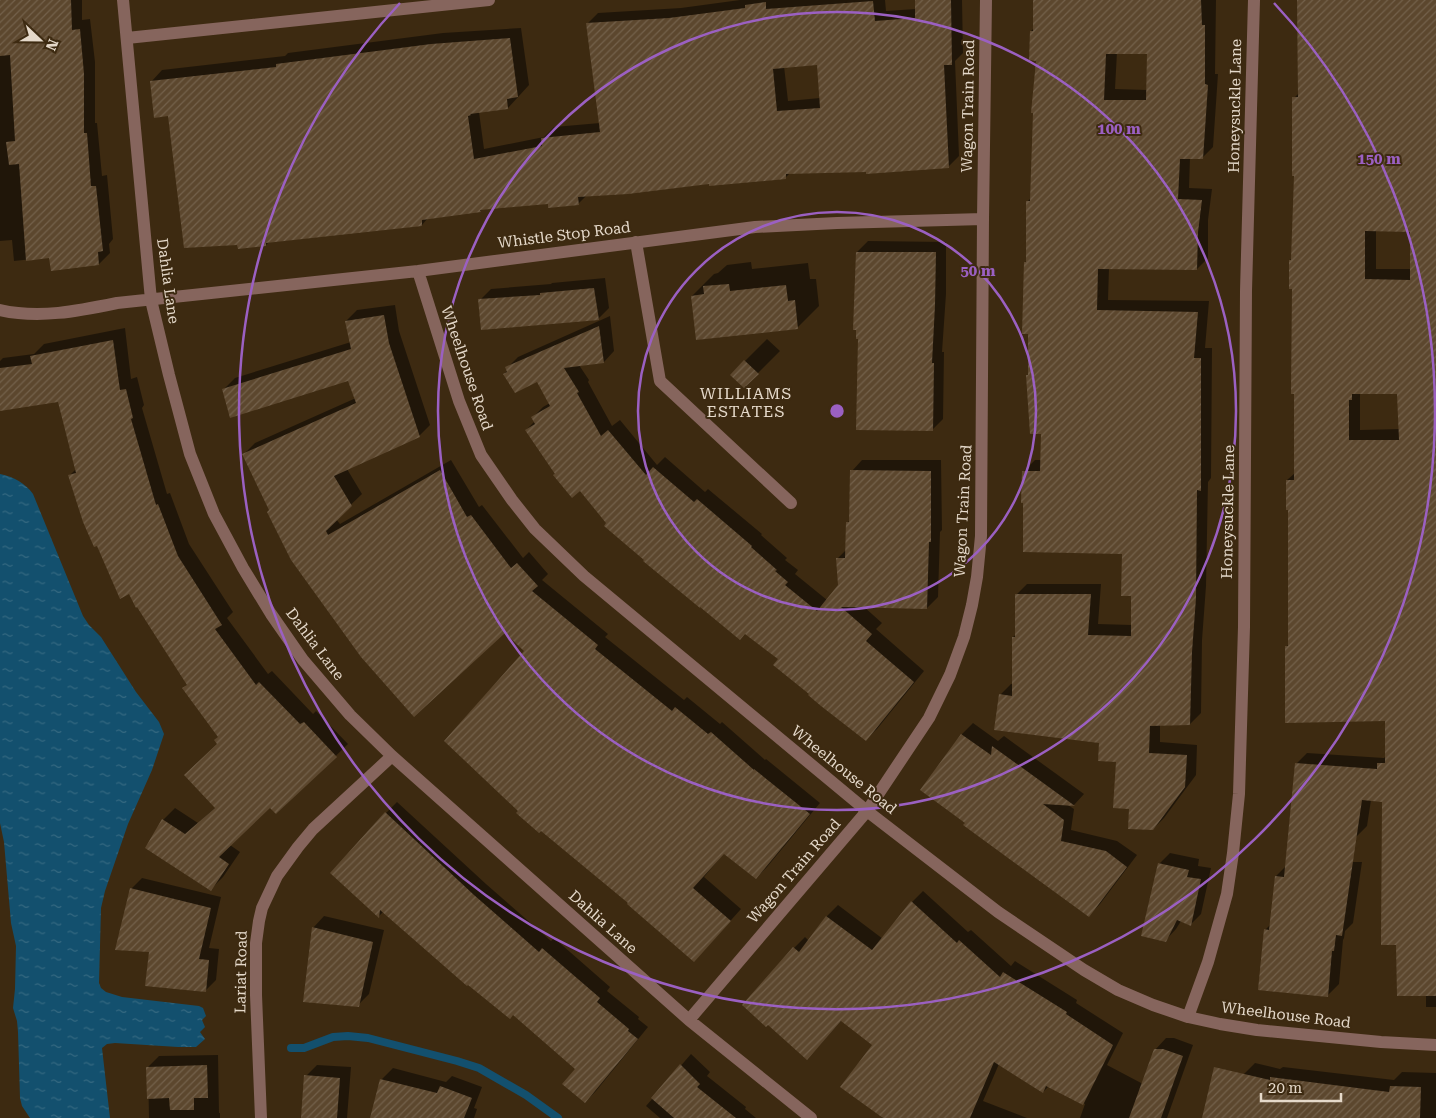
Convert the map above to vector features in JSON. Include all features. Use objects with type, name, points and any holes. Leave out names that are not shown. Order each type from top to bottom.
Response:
[{"type":"street","name":"Dahlia Lane","points":[[123,0],[151,300],[169,375],[190,454],[214,514],[271,614],[303,660],[350,715],[392,756],[688,1020],[811,1118]]},
{"type":"street","points":[[127,38],[489,0]]},
{"type":"street","name":"Wagon Train Road","points":[[688,1020],[867,811],[929,718],[964,637],[977,577],[981,536],[986,0]]},
{"type":"street","name":"Honeysuckle Lane","points":[[1188,1017],[1208,962],[1227,894],[1239,794],[1244,627],[1246,291],[1254,0]]},
{"type":"street","name":"Whistle Stop Road","points":[[0,310],[32,315],[70,312],[117,304],[418,271],[755,227],[837,222],[983,219]]},
{"type":"street","points":[[636,242],[660,381],[791,503]]},
{"type":"street","name":"Wheelhouse Road","points":[[418,271],[459,402],[481,456],[535,529],[584,576],[867,811],[998,912],[1084,970],[1118,990],[1188,1017],[1257,1030],[1381,1042],[1436,1044]]},
{"type":"street","name":"Lariat Road","points":[[261,1118],[256,943],[262,908],[277,876],[298,847],[314,829],[392,756]]},
{"type":"water","points":[[0,474],[19,481],[33,494],[83,616],[101,637],[136,692],[159,722],[164,734],[152,770],[128,824],[105,891],[101,908],[99,983],[106,992],[122,997],[203,1008],[206,1016],[202,1020],[205,1027],[200,1032],[205,1039],[196,1047],[115,1043],[107,1044],[102,1048],[110,1118],[30,1118],[22,1106],[20,1098],[18,1032],[13,1008],[16,946],[11,923],[4,842],[0,823]]},
{"type":"building","points":[[0,0],[71,0],[72,30],[80,29],[84,74],[84,133],[87,133],[91,186],[96,186],[103,251],[98,252],[99,265],[51,271],[49,258],[26,261],[19,164],[9,165],[6,142],[15,141],[10,55],[0,56]]},
{"type":"building","points":[[915,0],[951,0],[952,65],[944,65],[949,168],[866,174],[866,172],[786,174],[786,179],[709,186],[709,184],[628,194],[578,197],[579,205],[548,208],[548,204],[480,210],[481,212],[422,220],[422,226],[266,243],[266,246],[238,249],[237,245],[184,248],[168,116],[154,118],[150,81],[276,67],[276,64],[431,44],[510,38],[518,97],[507,99],[508,109],[470,114],[468,116],[474,159],[542,146],[541,138],[600,132],[586,23],[669,18],[745,8],[745,5],[766,2],[766,9],[873,1],[875,21],[915,18]],"holes":[[[817,65],[820,108],[777,111],[773,69]]]},
{"type":"building","points":[[1033,0],[1201,0],[1202,25],[1205,25],[1205,84],[1208,85],[1203,159],[1180,159],[1178,199],[1202,200],[1198,232],[1197,270],[1098,269],[1097,310],[1198,312],[1194,358],[1201,358],[1201,491],[1197,490],[1196,598],[1190,725],[1150,726],[1149,753],[1187,755],[1185,787],[1153,830],[1128,829],[1129,809],[1113,808],[1116,762],[1098,761],[1099,743],[994,730],[999,694],[1012,696],[1012,637],[1015,637],[1015,594],[1091,594],[1088,635],[1131,636],[1131,596],[1121,596],[1122,554],[1023,552],[1022,471],[1040,471],[1041,434],[1030,434],[1026,375],[1028,375],[1028,334],[1022,334],[1024,262],[1026,262],[1026,201],[1030,201],[1033,113],[1031,113],[1036,61],[1029,60],[1030,31],[1033,31]],"holes":[[[1106,54],[1147,54],[1146,100],[1104,100]]]},
{"type":"building","points":[[1297,0],[1436,0],[1436,996],[1397,996],[1396,945],[1381,945],[1382,802],[1362,800],[1342,936],[1336,935],[1334,951],[1332,951],[1328,997],[1258,990],[1264,929],[1269,930],[1275,876],[1284,877],[1295,763],[1377,769],[1377,763],[1385,763],[1385,721],[1285,723],[1285,646],[1288,646],[1288,510],[1286,510],[1286,480],[1294,480],[1294,394],[1291,394],[1292,289],[1289,289],[1294,176],[1292,176],[1292,97],[1298,97]],"holes":[[[1365,231],[1410,232],[1410,280],[1365,279]],[[1352,394],[1397,394],[1399,440],[1349,440],[1349,400],[1352,400]]]},
{"type":"building","points":[[856,252],[936,252],[932,363],[934,363],[933,431],[856,430],[858,339],[856,339],[856,330],[853,330]]},
{"type":"building","points":[[729,284],[730,291],[786,285],[788,301],[795,300],[798,329],[696,340],[691,296],[704,294],[703,286]]},
{"type":"building","points":[[594,288],[599,320],[481,330],[478,299],[540,295],[540,293]]},
{"type":"building","points":[[384,315],[389,343],[420,437],[334,476],[352,506],[326,531],[328,535],[440,470],[467,517],[471,515],[511,568],[517,563],[538,586],[532,591],[598,645],[595,649],[672,711],[675,707],[708,734],[711,732],[754,770],[810,814],[756,879],[724,854],[693,888],[731,921],[694,962],[628,903],[541,831],[539,833],[516,813],[518,811],[444,741],[524,651],[505,633],[414,717],[361,657],[291,560],[267,512],[269,510],[242,454],[356,403],[348,381],[230,418],[222,389],[351,349],[345,321]]},
{"type":"building","points":[[599,326],[604,363],[564,368],[579,392],[577,393],[601,436],[608,430],[646,475],[653,467],[694,502],[697,499],[752,546],[788,582],[785,585],[817,611],[838,585],[836,558],[845,558],[846,522],[849,522],[850,470],[931,471],[931,542],[929,542],[927,609],[841,607],[872,634],[866,641],[914,682],[866,741],[773,665],[778,659],[745,634],[740,640],[643,561],[604,526],[606,523],[580,491],[572,498],[553,475],[555,474],[525,430],[535,424],[531,417],[550,406],[537,382],[515,393],[503,374],[507,372],[505,367]]},
{"type":"building","points":[[113,340],[120,390],[126,389],[133,418],[131,419],[156,505],[158,504],[178,556],[222,625],[215,629],[256,685],[259,682],[300,724],[304,722],[337,757],[276,814],[270,808],[219,857],[229,864],[211,891],[145,848],[162,819],[185,834],[215,808],[184,775],[217,744],[214,740],[218,737],[182,688],[187,685],[136,608],[129,594],[120,599],[97,546],[94,547],[83,522],[68,475],[76,473],[58,402],[0,411],[0,368],[32,364],[30,356]]},
{"type":"building","points":[[744,360],[759,374],[744,388],[730,375]]},
{"type":"building","points":[[961,734],[991,755],[992,746],[1075,806],[1043,804],[1064,820],[1061,841],[1106,851],[1127,867],[1089,917],[963,825],[965,823],[920,790]]},
{"type":"building","points":[[385,812],[474,895],[539,952],[542,948],[600,998],[597,1002],[638,1039],[585,1103],[562,1084],[575,1069],[513,1015],[510,1019],[467,986],[380,910],[379,918],[330,873]]},
{"type":"building","points":[[1158,863],[1189,870],[1187,877],[1201,879],[1191,926],[1177,920],[1166,942],[1141,936]]},
{"type":"building","points":[[130,888],[211,908],[199,959],[209,960],[206,992],[145,986],[149,952],[115,950]]},
{"type":"building","points":[[911,901],[957,943],[959,940],[1000,977],[1003,972],[1067,1012],[1066,1014],[1113,1045],[1083,1105],[1046,1086],[1043,1093],[994,1062],[970,1118],[883,1118],[840,1087],[872,1045],[841,1021],[807,1060],[768,1025],[766,1027],[742,1005],[793,947],[799,952],[826,916],[872,950]]},
{"type":"building","points":[[312,927],[373,942],[359,1007],[303,1002]]},
{"type":"building","points":[[1154,1049],[1163,1049],[1183,1056],[1161,1118],[1129,1118]]},
{"type":"building","points":[[680,1064],[700,1084],[697,1087],[736,1118],[674,1118],[651,1098]]},
{"type":"building","points":[[207,1065],[208,1098],[194,1098],[194,1110],[170,1110],[169,1098],[147,1099],[146,1067]]},
{"type":"building","points":[[1214,1067],[1270,1080],[1270,1077],[1389,1092],[1390,1086],[1421,1087],[1420,1118],[1202,1118]]},
{"type":"building","points":[[304,1075],[340,1078],[337,1118],[301,1118]]},
{"type":"building","points":[[380,1079],[437,1093],[440,1086],[472,1098],[464,1118],[370,1118]]},
{"type":"waterway","points":[[291,1048],[304,1048],[333,1037],[348,1036],[368,1038],[457,1061],[479,1068],[526,1095],[558,1118]]},
{"type":"district","name":"WILLIAMS ESTATES","points":[[746,402]]}]
